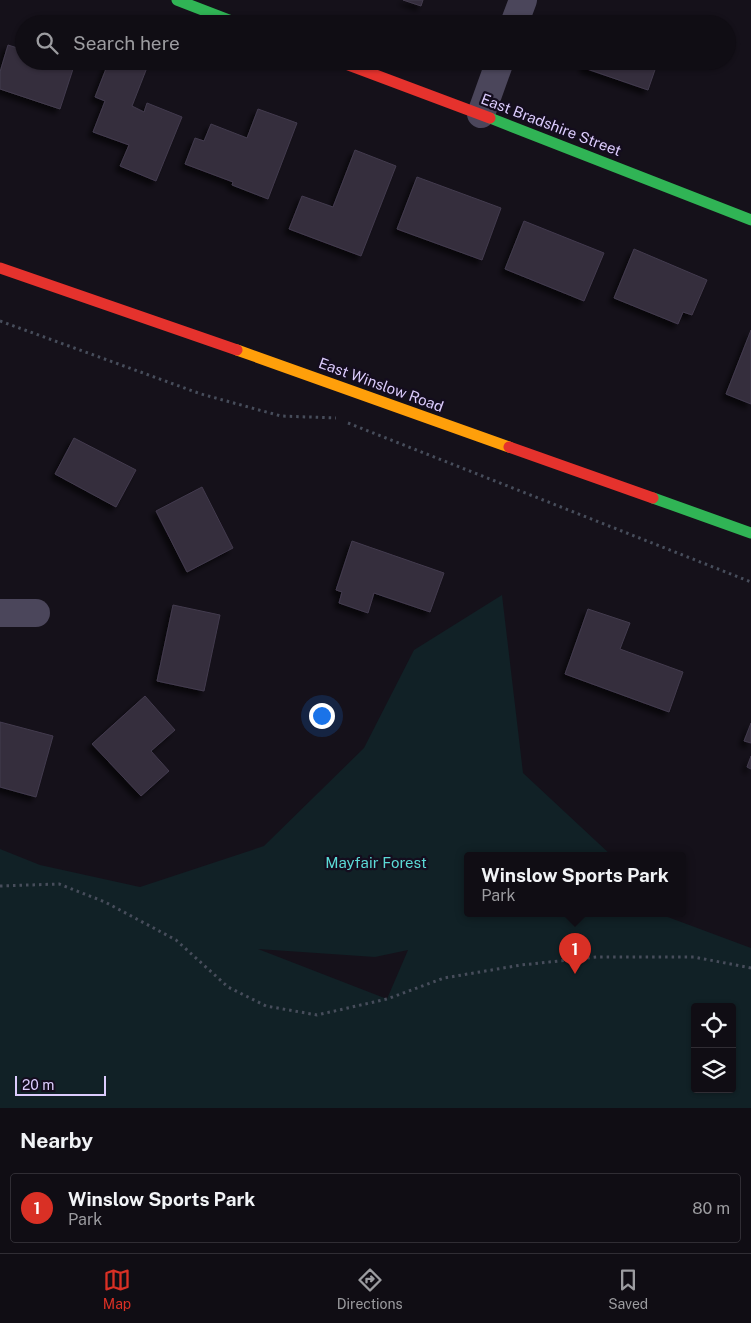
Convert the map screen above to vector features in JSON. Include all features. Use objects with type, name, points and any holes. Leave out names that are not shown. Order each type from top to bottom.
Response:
[{"type":"main road","points":[[177,0],[216,15]]},
{"type":"main road","name":"East Bradshire Street","points":[[362,70],[481,114],[751,220]]},
{"type":"main road","name":"East Winslow Road","points":[[0,268],[258,357],[751,533]]},
{"type":"street","points":[[517,15],[523,0]]},
{"type":"street","points":[[481,114],[497,70]]},
{"type":"street","points":[[0,613],[36,613]]},
{"type":"path","points":[[0,321],[201,394],[281,416],[334,418],[751,582]]},
{"type":"path","points":[[0,886],[59,884],[105,902],[176,940],[228,988],[266,1006],[317,1015],[387,999],[444,978],[522,965],[597,957],[694,957],[751,968]]},
{"type":"green space","name":"Mayfair Forest","points":[[502,595],[523,773],[608,852],[464,852],[464,917],[668,917],[751,948],[751,1108],[0,1108],[0,849],[40,865],[140,887],[264,846],[364,748],[414,650]],"holes":[[[258,949],[375,957],[408,950],[387,999]]]},
{"type":"building","points":[[403,0],[423,0],[421,6]]},
{"type":"building","points":[[8,45],[15,47],[15,70],[73,70],[60,109],[0,89],[0,72]]},
{"type":"building","points":[[106,70],[146,70],[132,106],[144,112],[147,103],[182,117],[156,181],[120,166],[129,145],[93,132],[105,101],[95,97]]},
{"type":"building","points":[[590,70],[655,70],[648,90]]},
{"type":"building","points":[[258,109],[297,123],[268,199],[232,185],[233,182],[185,164],[195,138],[204,141],[211,124],[247,138]]},
{"type":"building","points":[[355,150],[396,166],[361,256],[289,229],[302,196],[333,207]]},
{"type":"building","points":[[417,177],[501,208],[482,260],[397,229]]},
{"type":"building","points":[[524,221],[604,253],[584,301],[505,269]]},
{"type":"building","points":[[634,249],[707,280],[692,315],[683,312],[678,324],[614,298]]},
{"type":"building","points":[[751,330],[751,404],[726,394]]},
{"type":"building","points":[[74,438],[136,470],[116,507],[55,474]]},
{"type":"building","points":[[202,487],[233,548],[187,572],[156,511]]},
{"type":"building","points":[[352,541],[444,573],[430,612],[374,593],[368,613],[339,603],[342,592],[336,590]]},
{"type":"building","points":[[173,605],[220,615],[204,691],[157,681]]},
{"type":"building","points":[[588,609],[630,623],[620,649],[683,672],[669,712],[565,674]]},
{"type":"building","points":[[145,696],[175,730],[151,751],[169,771],[141,796],[92,744]]},
{"type":"building","points":[[0,722],[53,736],[36,797],[0,787]]},
{"type":"building","points":[[751,723],[751,743],[744,741]]},
{"type":"building","points":[[751,756],[751,769],[747,767]]},
{"type":"traffic: fast","points":[[177,0],[216,15]]},
{"type":"traffic: fast","points":[[490,118],[751,220]]},
{"type":"traffic: fast","points":[[653,498],[751,533]]},
{"type":"traffic: slow","points":[[237,350],[509,447]]},
{"type":"traffic: jam","points":[[362,70],[490,118]]},
{"type":"traffic: jam","points":[[0,268],[237,350]]},
{"type":"traffic: jam","points":[[509,447],[653,498]]},
{"type":"place","name":"Winslow Sports Park","points":[[575,974]]}]
